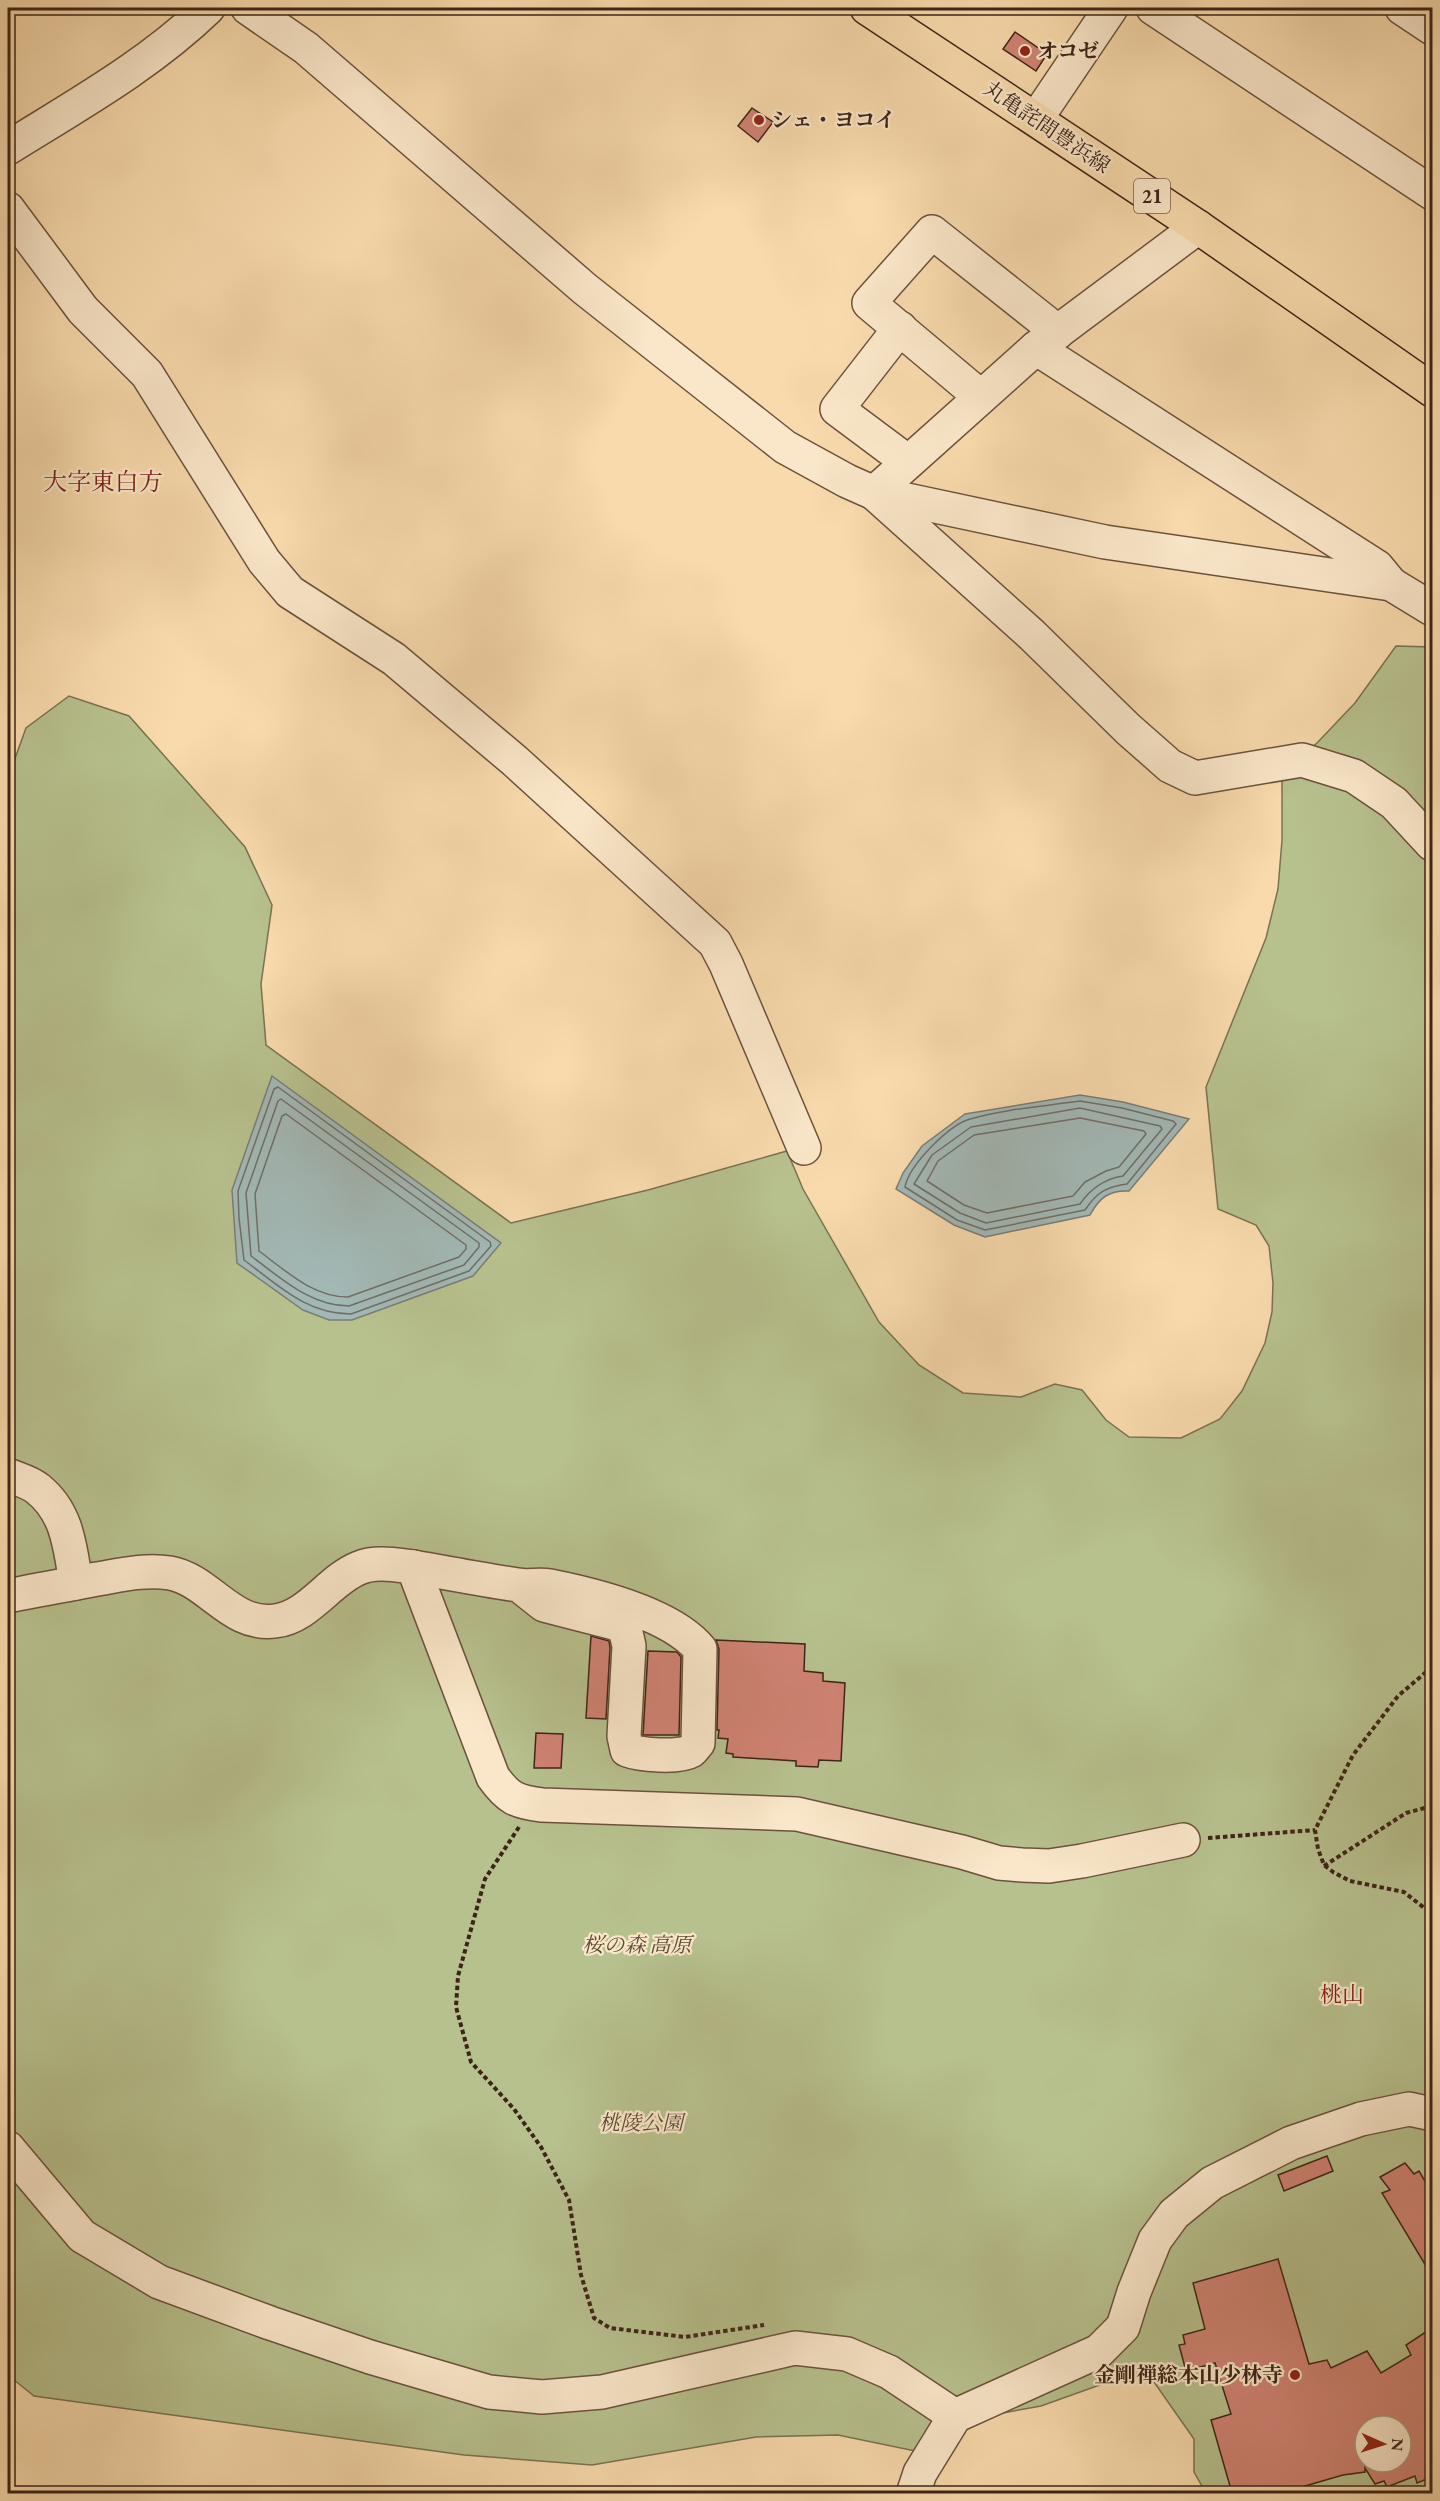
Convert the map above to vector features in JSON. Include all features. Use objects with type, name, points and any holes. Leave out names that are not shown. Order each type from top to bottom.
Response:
[{"type":"main road","name":"丸亀詫間豊浜線","points":[[867,8],[1198,227],[1432,390]]},
{"type":"street","points":[[8,148],[120,78],[180,34],[208,8]]},
{"type":"street","points":[[248,8],[306,48],[585,289],[785,447],[847,481],[874,493],[1105,542],[1391,584]]},
{"type":"street","points":[[1036,119],[1111,8]]},
{"type":"street","points":[[1153,8],[1432,193]]},
{"type":"street","points":[[1402,8],[1432,28]]},
{"type":"street","points":[[8,210],[83,310],[147,374],[264,561],[290,592],[394,659],[515,761],[715,943],[804,1148]]},
{"type":"street","points":[[874,493],[1047,340],[1198,227]]},
{"type":"street","points":[[981,397],[869,303],[932,232],[1047,340],[1377,567],[1391,584],[1432,609]]},
{"type":"street","points":[[900,328],[837,409],[908,462]]},
{"type":"street","points":[[874,493],[1032,635],[1128,729],[1170,766],[1195,778],[1302,760],[1354,776],[1394,803],[1432,844]]},
{"type":"street","points":[[8,1475],[38,1488],[54,1507],[66,1527],[76,1583]]},
{"type":"street","points":[[8,1596],[144,1571],[171,1573],[196,1584],[219,1602],[246,1618],[275,1621],[304,1609],[337,1581],[360,1568],[386,1564],[520,1586],[548,1586],[634,1609],[667,1622],[690,1636],[700,1649],[698,1743],[690,1751],[680,1754],[637,1754],[627,1750],[624,1736],[629,1646],[625,1628],[614,1623],[544,1605],[520,1586]]},
{"type":"street","points":[[413,1567],[493,1777],[506,1794],[522,1802],[797,1814],[999,1863],[1022,1865],[1049,1866],[1082,1861],[1183,1840]]},
{"type":"street","points":[[913,2493],[920,2473],[955,2416],[1099,2351],[1123,2327],[1155,2240],[1174,2214],[1212,2183],[1291,2143],[1361,2119],[1409,2109],[1432,2114]]},
{"type":"street","points":[[8,2148],[82,2236],[159,2282],[303,2335],[489,2392],[542,2397],[602,2392],[795,2348],[847,2354],[889,2372],[955,2416]]},
{"type":"path","points":[[1432,1667],[1398,1696],[1353,1755],[1315,1830],[1324,1866],[1350,1881],[1404,1893],[1432,1914]]},
{"type":"path","points":[[535,1804],[485,1879],[458,1976],[456,2007],[471,2062],[514,2109],[541,2147],[569,2200],[581,2275],[594,2318],[610,2328],[684,2337],[770,2324]]},
{"type":"path","points":[[1324,1866],[1406,1813],[1432,1806]]},
{"type":"path","points":[[1183,1840],[1315,1830]]},
{"type":"green space","points":[[1396,646],[1432,647],[1432,2493],[1206,2493],[1194,2472],[1194,2439],[1147,2372],[1122,2377],[1041,2406],[975,2418],[920,2452],[838,2435],[756,2437],[592,2465],[464,2455],[34,2396],[8,2375],[8,778],[26,728],[69,696],[129,716],[245,847],[272,905],[261,984],[266,1045],[511,1223],[648,1190],[787,1151],[803,1189],[879,1322],[919,1365],[963,1393],[1021,1397],[1055,1384],[1082,1390],[1106,1420],[1129,1437],[1181,1438],[1220,1419],[1242,1391],[1265,1343],[1272,1312],[1273,1283],[1269,1246],[1256,1225],[1218,1209],[1206,1087],[1266,938],[1278,889],[1282,840],[1282,771],[1317,743],[1355,703]]},
{"type":"water","points":[[272,1076],[501,1243],[473,1276],[352,1320],[329,1320],[303,1310],[237,1263],[232,1190]]},
{"type":"water","points":[[1080,1095],[1123,1102],[1189,1119],[1129,1191],[1105,1196],[1090,1215],[985,1237],[954,1225],[896,1189],[903,1173],[922,1146],[965,1114]]},
{"type":"building","name":"オコゼ","points":[[1015,32],[1047,54],[1036,71],[1003,49]]},
{"type":"building","points":[[752,108],[773,122],[758,142],[738,126]]},
{"type":"building","points":[[591,1636],[609,1641],[606,1719],[586,1718]]},
{"type":"building","points":[[716,1640],[805,1644],[804,1671],[823,1673],[823,1681],[845,1683],[841,1761],[819,1760],[818,1767],[796,1766],[796,1761],[733,1757],[733,1754],[726,1753],[728,1739],[718,1738],[719,1730],[717,1730],[719,1649]]},
{"type":"building","points":[[648,1651],[677,1652],[681,1657],[679,1735],[643,1735]]},
{"type":"building","points":[[536,1733],[563,1734],[561,1768],[534,1768]]},
{"type":"building","points":[[1327,2156],[1333,2171],[1284,2191],[1278,2175]]},
{"type":"building","points":[[1405,2163],[1414,2174],[1419,2171],[1432,2193],[1432,2276],[1382,2193],[1390,2190],[1380,2177]]},
{"type":"building","name":"金剛禅総本山少林寺","points":[[1278,2259],[1309,2364],[1327,2360],[1331,2368],[1367,2351],[1381,2373],[1411,2355],[1406,2345],[1432,2328],[1432,2477],[1417,2483],[1415,2476],[1387,2487],[1384,2481],[1375,2484],[1369,2474],[1413,2474],[1413,2414],[1353,2414],[1353,2474],[1281,2493],[1232,2493],[1211,2420],[1231,2414],[1215,2363],[1186,2371],[1179,2345],[1185,2344],[1183,2335],[1205,2329],[1193,2283]]},
{"type":"place","name":"オコゼ","points":[[1025,51]]},
{"type":"place","name":"シェ・ヨコイ","points":[[759,120]]},
{"type":"place","name":"金剛禅総本山少林寺","points":[[1295,2375]]},
{"type":"district","name":"大字東白方","points":[[103,482]]},
{"type":"district","name":"桃山","points":[[1342,1994]]},
{"type":"park label","name":"桜の森 高原","points":[[637,1945]]},
{"type":"park label","name":"桃陵公園","points":[[641,2123]]}]
